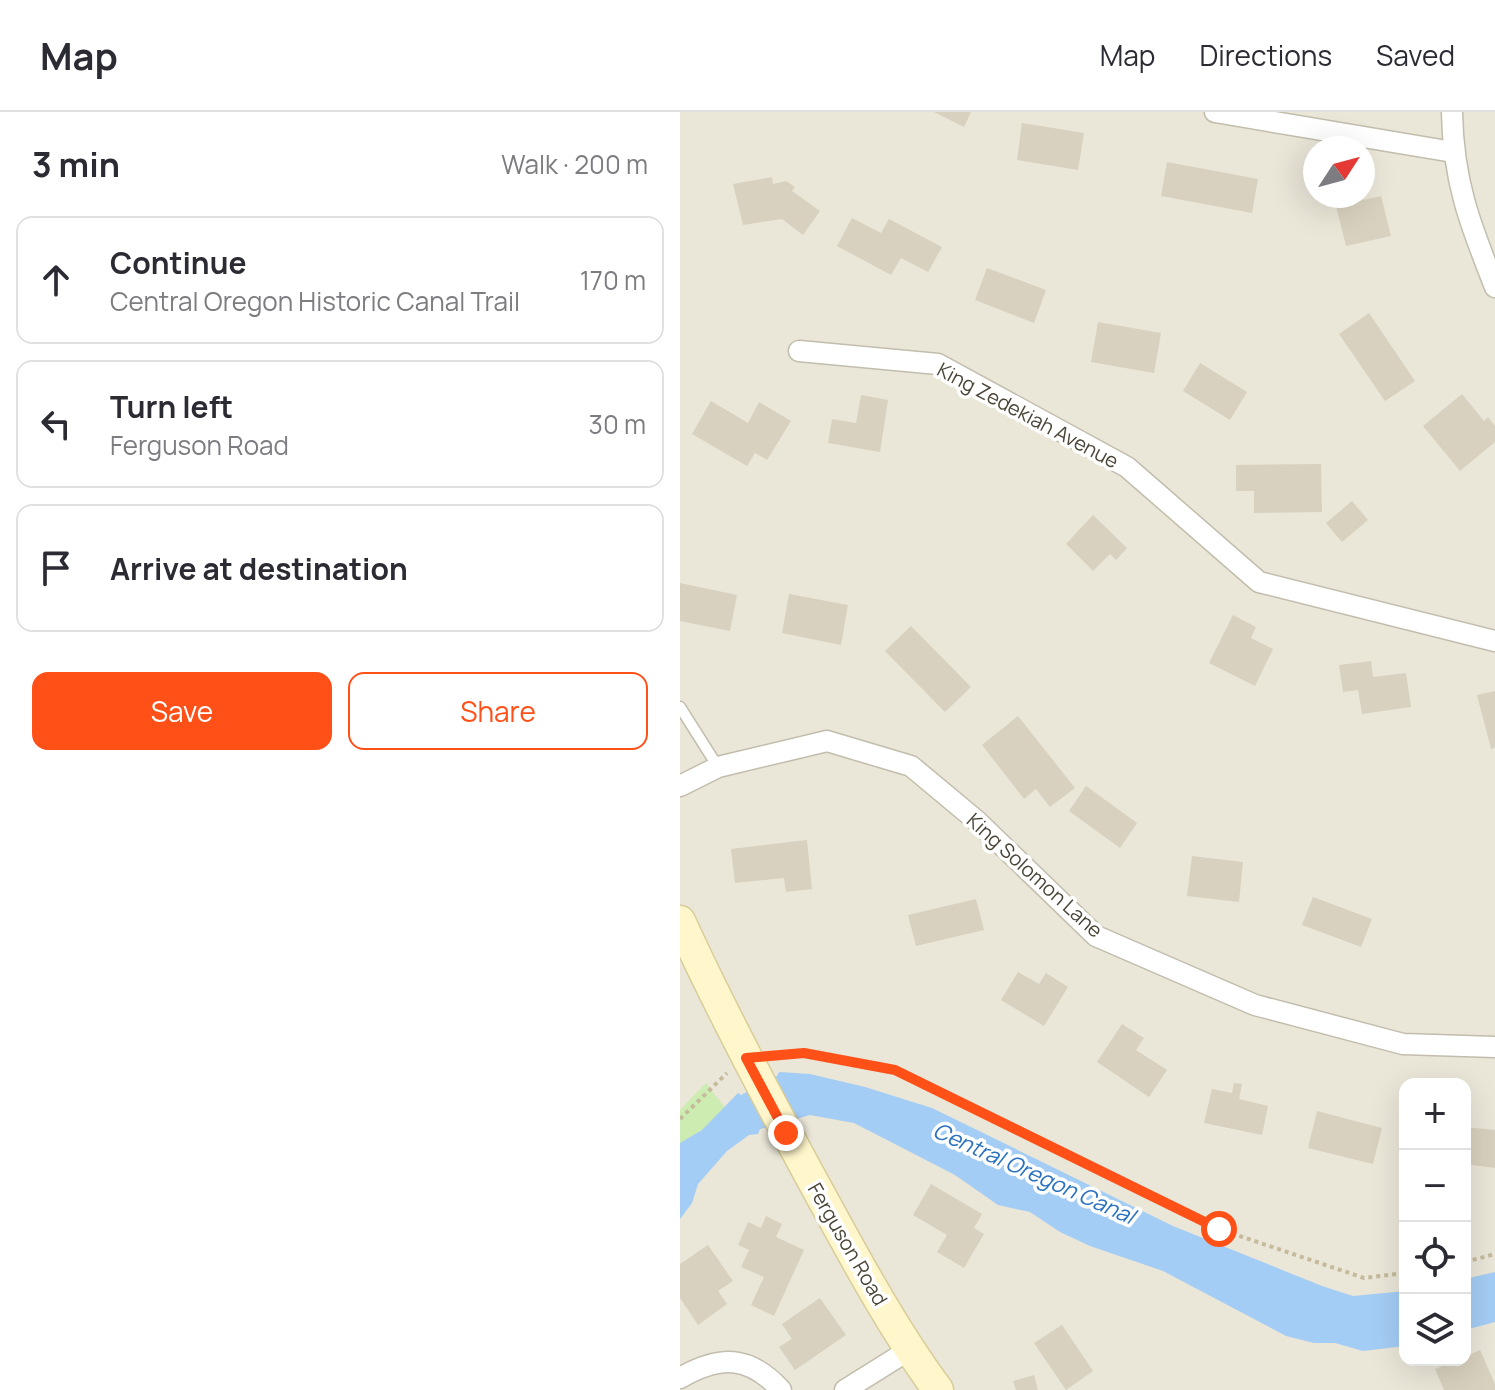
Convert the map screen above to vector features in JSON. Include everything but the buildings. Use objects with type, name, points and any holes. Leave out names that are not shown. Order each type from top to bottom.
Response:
[{"type":"street","points":[[1215,112],[1453,152]]},
{"type":"street","points":[[1452,112],[1453,152],[1466,213],[1495,287]]},
{"type":"street","name":"King Zedekiah Avenue","points":[[799,351],[938,364],[1127,467],[1259,582],[1495,641]]},
{"type":"street","name":"King Solomon Lane","points":[[680,786],[718,767],[827,741],[911,766],[977,821],[1096,936],[1255,1005],[1403,1044],[1495,1047]]},
{"type":"street","name":"Ferguson Road","points":[[680,921],[786,1133],[909,1350],[938,1390]]},
{"type":"street","points":[[845,1390],[909,1350]]},
{"type":"street","points":[[680,1378],[722,1361],[738,1361],[755,1367],[781,1390]]},
{"type":"lane","points":[[680,707],[718,767]]},
{"type":"path","points":[[680,1119],[719,1080],[804,1053],[895,1070],[1219,1229],[1364,1278],[1399,1274]]},
{"type":"path","points":[[1471,1260],[1495,1254]]},
{"type":"shaded area","points":[[680,112],[1495,112],[1495,1390],[680,1390]]},
{"type":"green space","points":[[706,1083],[735,1121],[680,1177],[680,1110]]},
{"type":"water","name":"Central Oregon Canal","points":[[779,1072],[810,1074],[932,1108],[1173,1226],[1322,1286],[1353,1296],[1399,1292],[1399,1347],[1363,1351],[1335,1343],[1314,1343],[1286,1336],[1163,1271],[1090,1246],[1060,1232],[1030,1212],[998,1205],[955,1175],[854,1123],[810,1115],[760,1129],[758,1134],[749,1135],[727,1151],[698,1184],[692,1203],[680,1219],[680,1143],[702,1130],[738,1093],[741,1095]]},
{"type":"water","points":[[1495,1272],[1495,1322],[1471,1328],[1471,1294],[1471,1278]]},
{"type":"route","points":[[786,1133],[746,1058],[804,1053],[895,1070],[1219,1229]]}]
